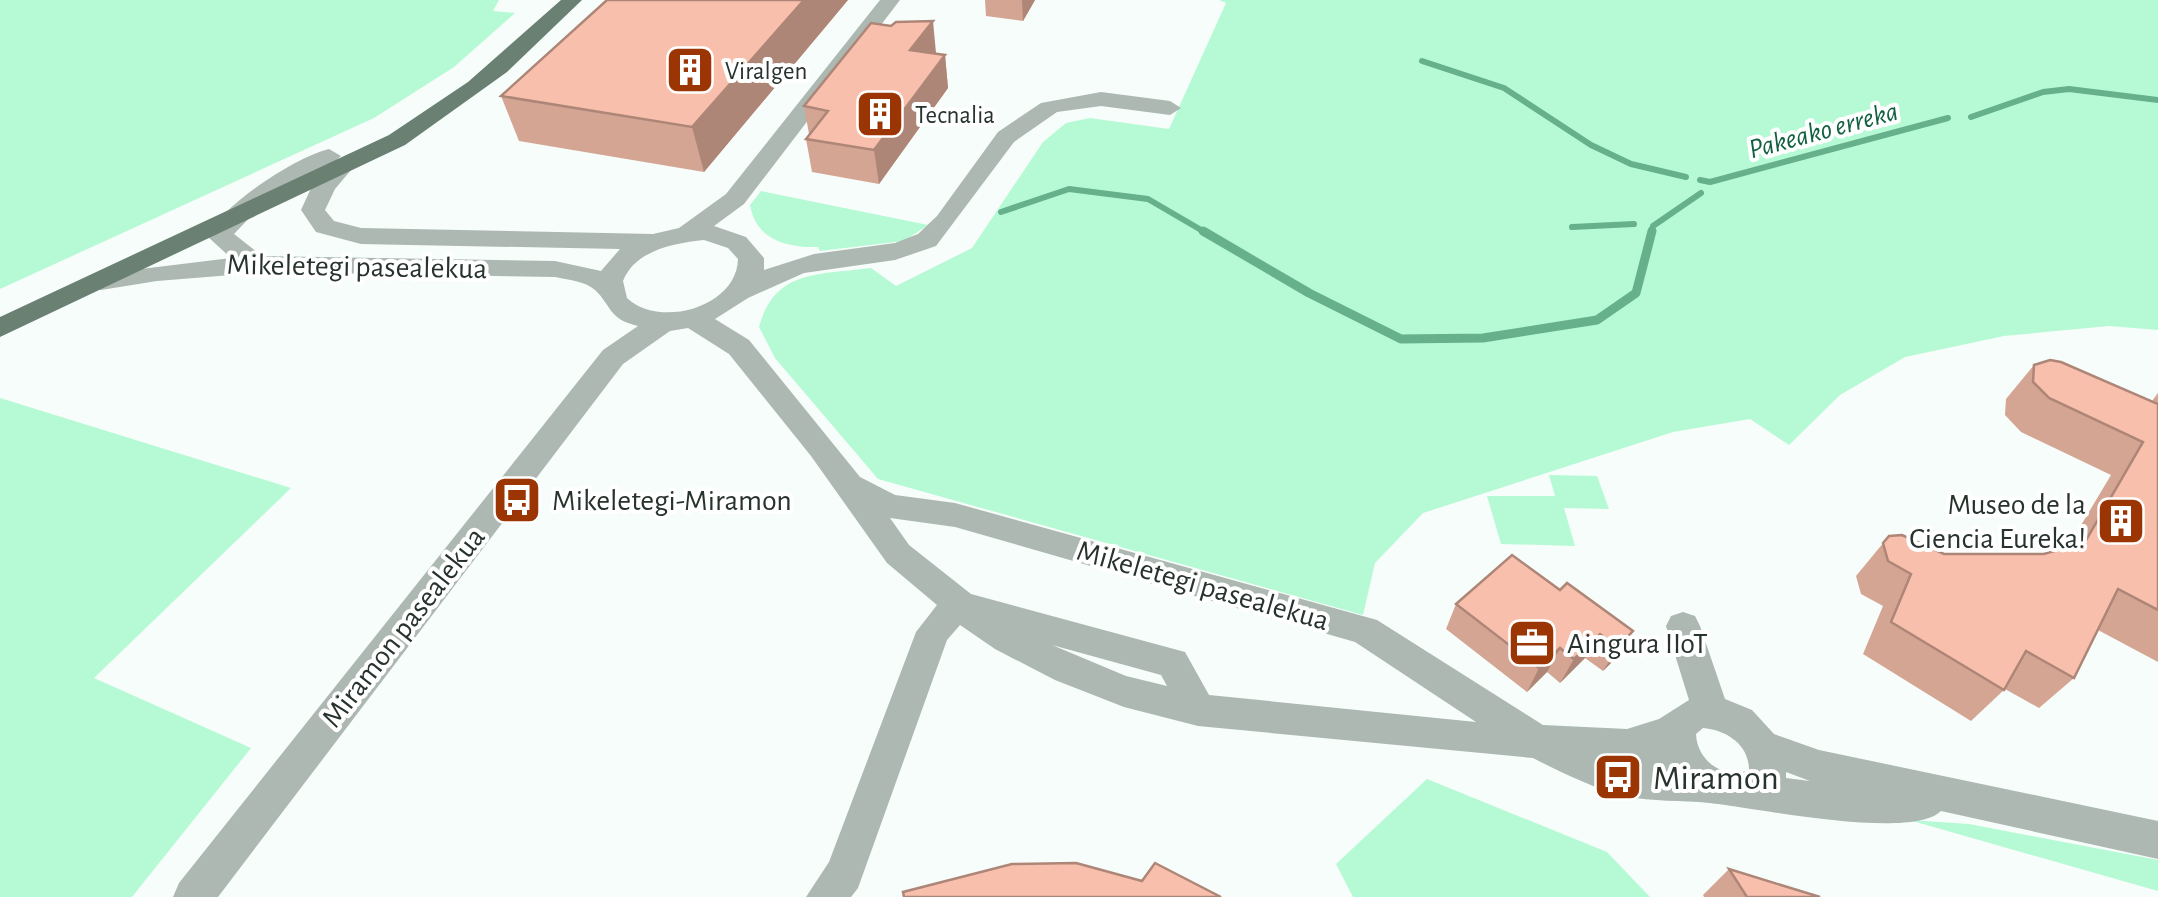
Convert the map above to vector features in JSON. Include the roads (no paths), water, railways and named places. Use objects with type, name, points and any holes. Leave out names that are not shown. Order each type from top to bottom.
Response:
[{"type":"main road","points":[[334,163],[462,80],[548,0]]},
{"type":"main road","points":[[0,307],[424,126],[466,98],[522,51],[572,0]]},
{"type":"main road","points":[[0,328],[222,224]]},
{"type":"street","points":[[688,232],[735,200],[890,0]]},
{"type":"street","points":[[614,296],[644,320],[694,319],[778,272],[816,261],[904,248],[936,233],[988,158],[1025,118],[1048,106],[1096,98],[1170,108]]},
{"type":"street","points":[[253,262],[220,236],[222,224],[254,200],[334,163]]},
{"type":"street","name":"Mikeletegi pasealekua","points":[[334,163],[314,210],[323,226],[340,232],[438,240],[651,242]]},
{"type":"street","points":[[735,200],[742,246],[754,264],[738,296],[739,347]]},
{"type":"street","points":[[612,357],[614,296],[621,263],[651,242],[688,232],[706,232],[742,246],[816,261]]},
{"type":"street","name":"Mikeletegi pasealekua","points":[[100,281],[253,262],[555,269],[593,276],[614,296]]},
{"type":"street","name":"Mikeletegi pasealekua","points":[[694,319],[739,347],[898,554],[958,605],[1007,639],[1067,669],[1124,691],[1198,710],[1626,746],[1743,723],[1765,748],[1819,767],[2158,840]]},
{"type":"street","name":"Miramon pasealekua","points":[[193,897],[612,357],[664,322]]},
{"type":"street","name":"Mikeletegi pasealekua","points":[[848,484],[890,506],[954,515],[1365,630],[1408,652],[1485,712],[1533,741],[1618,776],[1873,806],[1959,800]]},
{"type":"street","points":[[826,897],[844,874],[933,632],[958,605]]},
{"type":"street","points":[[1683,626],[1690,732]]},
{"type":"street","name":"Mikeletegi pasealekua","points":[[1690,732],[1699,778],[1731,789]]},
{"type":"street","points":[[1731,789],[1760,785],[1768,774],[1770,761],[1765,748]]},
{"type":"waterway","points":[[1422,61],[1504,88],[1591,145],[1631,164],[1686,177]]},
{"type":"waterway","name":"Pakeako erreka","points":[[1971,117],[2043,92],[2069,89],[2158,100]]},
{"type":"waterway","name":"Pakeako erreka","points":[[1700,180],[1710,182],[1948,118]]},
{"type":"waterway","points":[[1001,212],[1069,189],[1148,199],[1208,234]]},
{"type":"waterway","points":[[1651,234],[1653,226],[1701,193]]},
{"type":"waterway","points":[[1572,227],[1634,224]]},
{"type":"waterway","points":[[1203,231],[1309,293],[1401,339],[1483,338],[1597,320],[1636,293],[1652,231]]},
{"type":"place","name":"Viralgen","points":[[690,70]]},
{"type":"place","name":"Tecnalia","points":[[880,114]]},
{"type":"place","name":"Mikeletegi-Miramon","points":[[517,500]]},
{"type":"place","name":"Museo de la Ciencia Eureka!","points":[[2121,521]]},
{"type":"place","name":"Aingura IIoT","points":[[1532,643]]},
{"type":"place","name":"Miramon","points":[[1618,777]]}]
